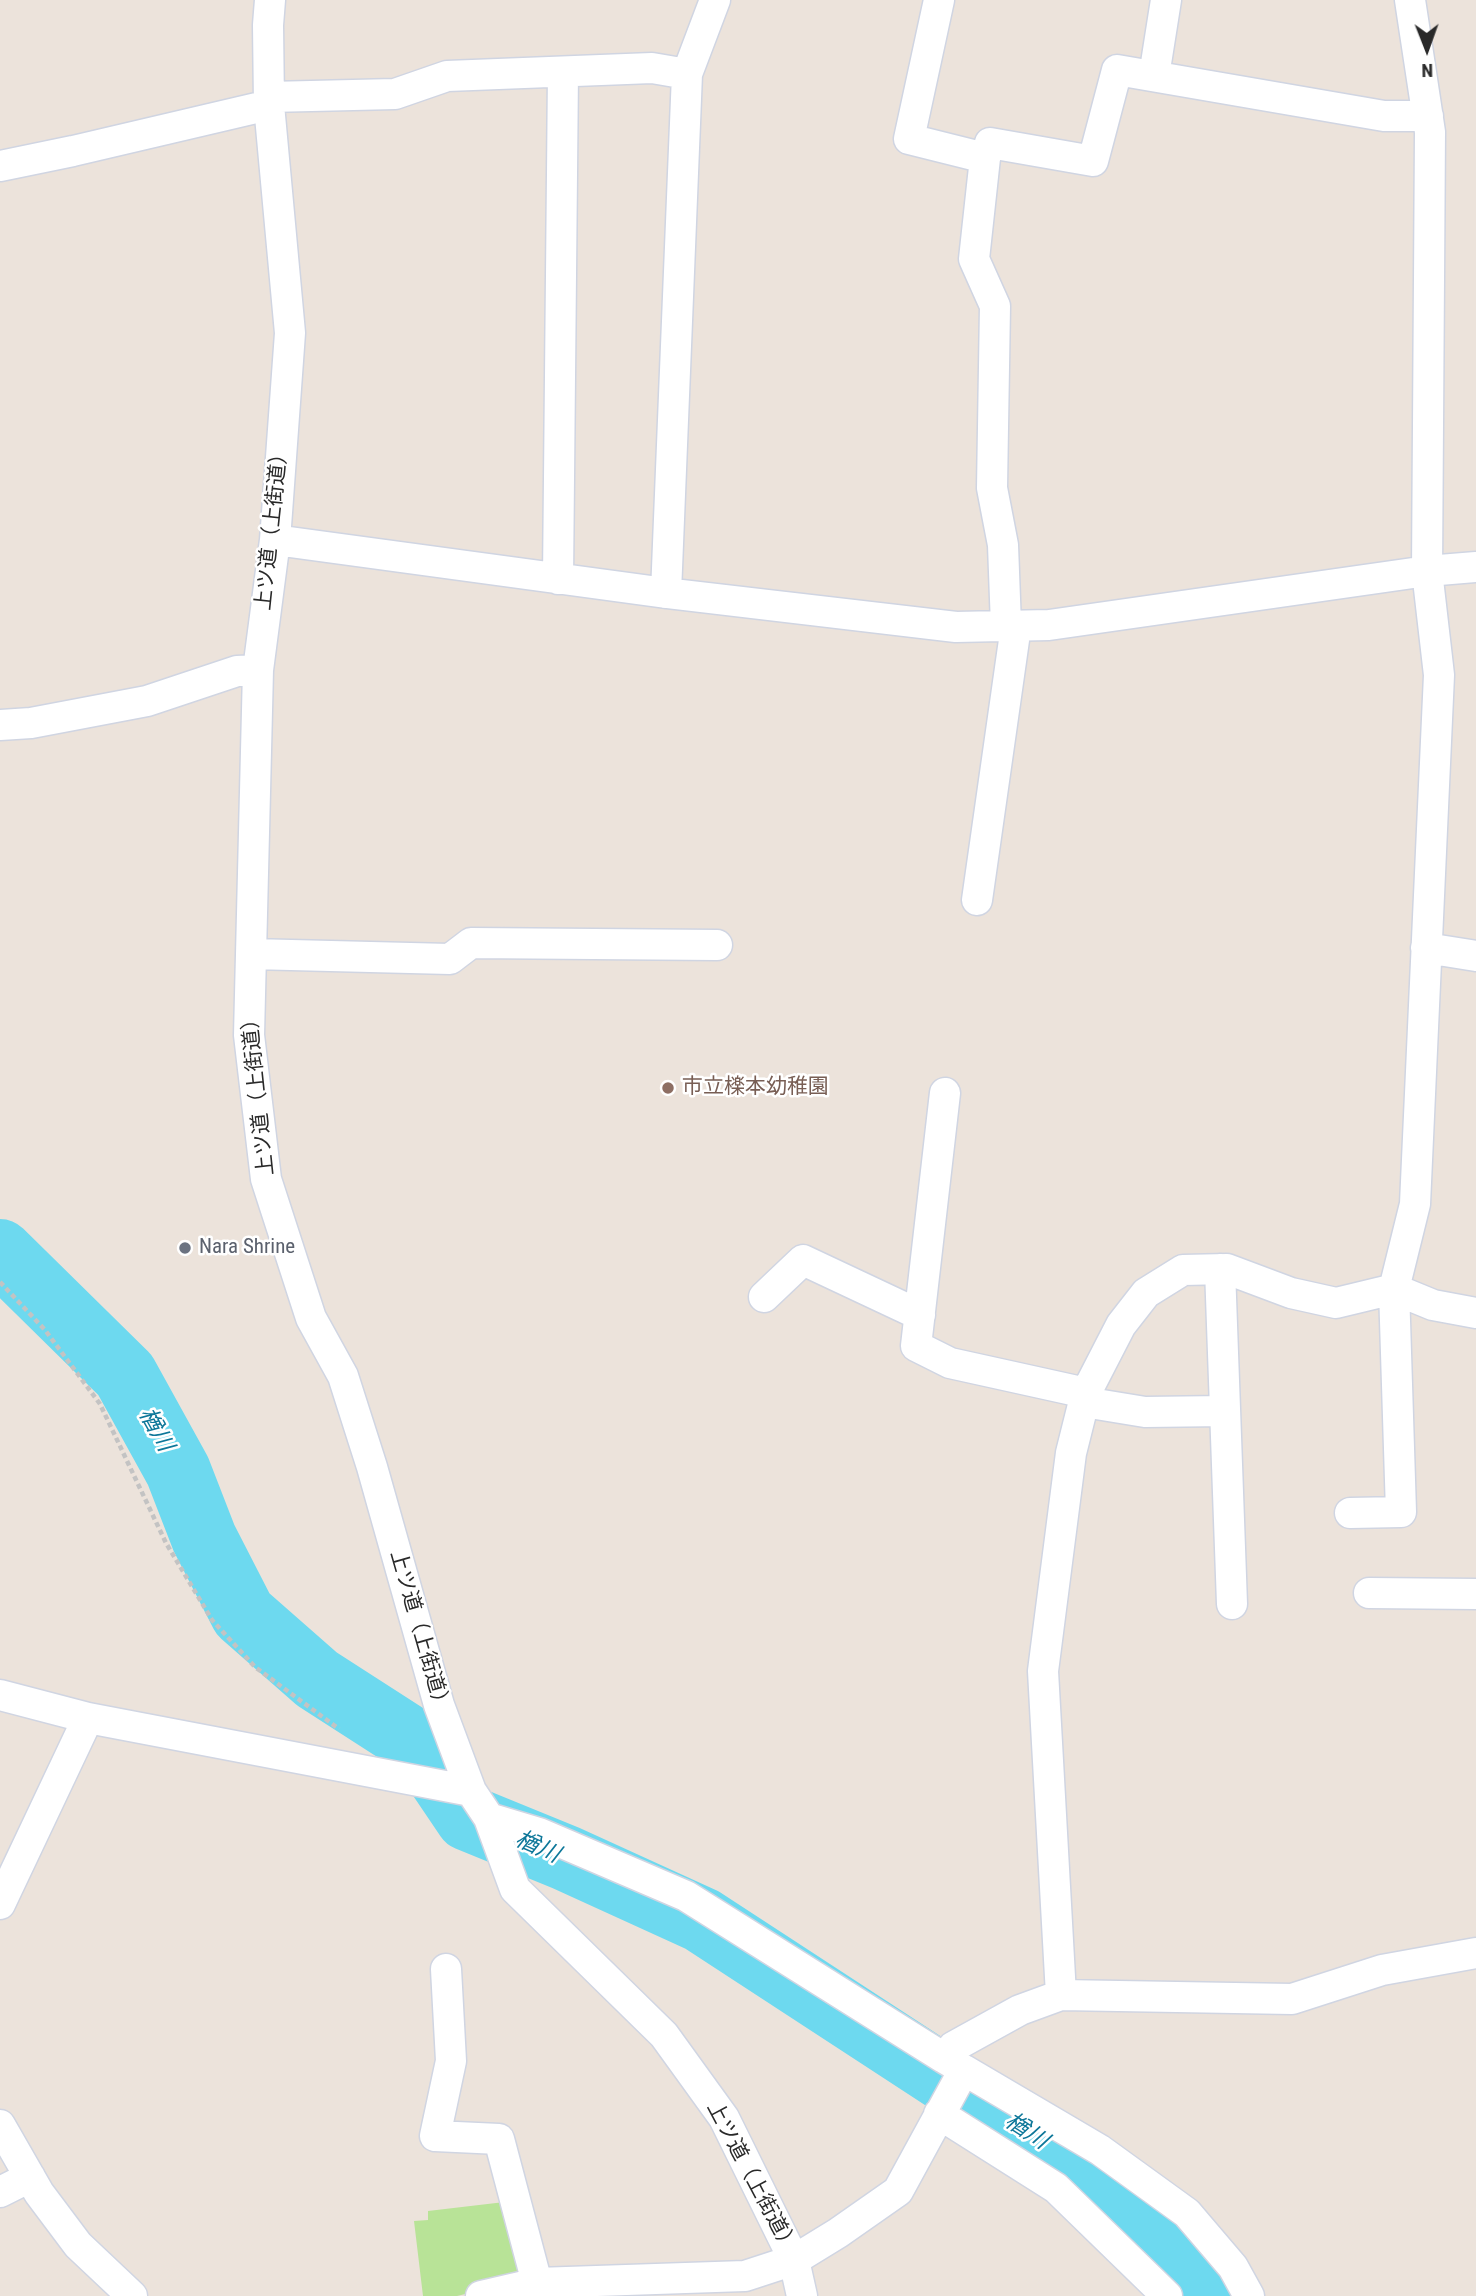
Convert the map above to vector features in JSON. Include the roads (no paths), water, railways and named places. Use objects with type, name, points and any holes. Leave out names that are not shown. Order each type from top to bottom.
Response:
[{"type":"street","name":"上ツ道（上街道）","points":[[270,0],[269,101],[290,333],[275,540],[258,670],[248,1035],[266,1179],[311,1318],[343,1377],[372,1467],[439,1705],[471,1791],[489,1818],[515,1889],[664,2035],[724,2118],[794,2260],[802,2296]]},
{"type":"street","points":[[666,593],[687,74],[715,0]]},
{"type":"street","points":[[939,0],[909,139],[985,158]]},
{"type":"street","points":[[1154,76],[1166,0]]},
{"type":"street","points":[[1350,1513],[1401,1512],[1394,1289],[1415,1204],[1439,675],[1427,571],[1430,132],[1410,0]]},
{"type":"street","points":[[0,166],[73,151],[269,101],[395,94],[447,76],[652,68],[687,74]]},
{"type":"street","points":[[977,900],[1011,626],[1003,545],[992,488],[995,306],[974,259],[985,158],[990,143],[1093,161],[1117,70],[1384,116],[1428,116]]},
{"type":"street","points":[[558,579],[563,72]]},
{"type":"street","points":[[275,540],[666,593],[956,627],[1049,625],[1427,571],[1476,567]]},
{"type":"street","points":[[0,725],[31,723],[147,701],[237,671],[258,670]]},
{"type":"street","points":[[251,954],[450,959],[471,943],[717,945]]},
{"type":"street","points":[[1426,948],[1476,956]]},
{"type":"street","points":[[946,1093],[916,1346],[950,1363],[1145,1412],[1225,1411]]},
{"type":"street","points":[[764,1297],[803,1260],[920,1315]]},
{"type":"street","points":[[1220,1269],[1232,1604]]},
{"type":"street","points":[[1061,1995],[1043,1671],[1071,1453],[1085,1398],[1121,1325],[1146,1293],[1182,1270],[1227,1269],[1291,1293],[1336,1303],[1394,1289],[1433,1305],[1476,1312]]},
{"type":"street","points":[[1369,1593],[1476,1594]]},
{"type":"street","points":[[0,1695],[88,1718],[471,1791]]},
{"type":"street","points":[[0,1905],[88,1718]]},
{"type":"street","points":[[489,1818],[539,1833],[686,1896],[950,2086],[1167,2296]]},
{"type":"street","points":[[481,2296],[537,2283],[745,2276],[794,2260],[898,2191],[950,2086],[953,2047],[1020,2010],[1061,1995],[1292,1999],[1382,1970],[1476,1953]]},
{"type":"street","points":[[446,1969],[451,2061],[435,2136],[499,2139],[537,2283]]},
{"type":"street","points":[[950,2086],[1100,2150],[1187,2213],[1233,2267],[1250,2296]]},
{"type":"street","points":[[0,2125],[30,2177],[78,2245],[132,2296]]},
{"type":"street","points":[[0,2192],[30,2177]]},
{"type":"waterway","name":"楢川","points":[[0,1252],[125,1375],[178,1471],[204,1538],[243,1614],[317,1679],[418,1744],[468,1818],[566,1858],[702,1920],[1131,2200],[1191,2252],[1223,2296]]},
{"type":"place","name":"市立檪本幼稚園","points":[[668,1088]]},
{"type":"place","name":"Nara Shrine","points":[[185,1248]]}]
